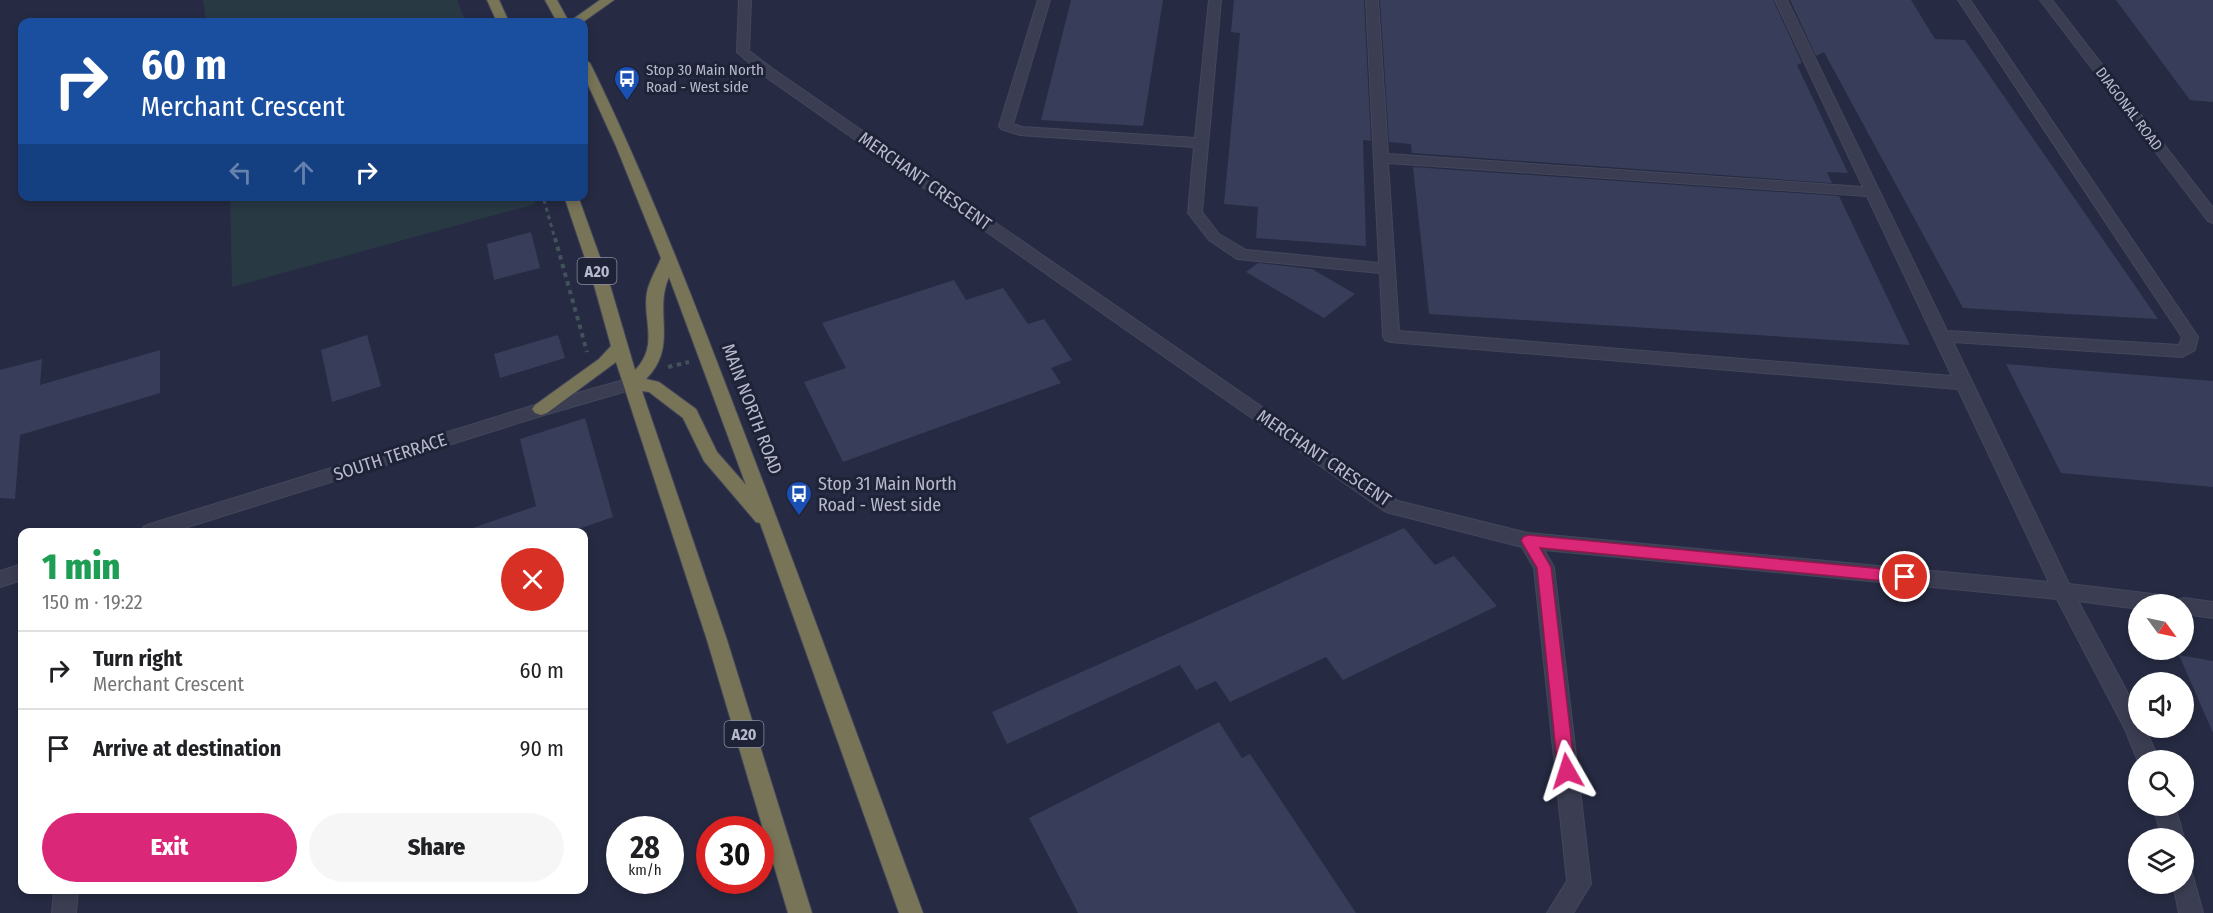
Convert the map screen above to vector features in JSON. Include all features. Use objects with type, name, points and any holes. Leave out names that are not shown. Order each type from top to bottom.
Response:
[{"type":"highway","points":[[492,0],[501,18]]},
{"type":"highway","points":[[551,0],[561,18]]},
{"type":"highway","points":[[581,18],[608,0]]},
{"type":"highway","name":"MAIN NORTH ROAD","points":[[588,71],[614,126],[668,260],[770,525],[911,913]]},
{"type":"highway","name":"A20","points":[[573,201],[602,285],[630,384],[642,413],[717,640],[801,913]]},
{"type":"highway","points":[[630,384],[647,368],[655,353],[657,331],[655,290],[668,260]]},
{"type":"highway","points":[[541,409],[605,363],[620,346]]},
{"type":"highway","points":[[630,384],[653,386],[690,414],[710,456],[770,525]]},
{"type":"street","name":"MERCHANT CRESCENT","points":[[745,0],[743,52],[768,72],[1393,507],[1528,541],[2128,599]]},
{"type":"street","points":[[1044,0],[1006,126],[1020,131],[1201,143]]},
{"type":"street","points":[[1215,0],[1195,213],[1214,237],[1242,255],[1386,269]]},
{"type":"street","points":[[1372,0],[1391,336],[1963,383]]},
{"type":"street","points":[[1781,0],[2063,591],[2134,726],[2144,750]]},
{"type":"street","points":[[1941,336],[2182,351],[2189,346],[2190,337],[1964,0]]},
{"type":"street","name":"DIAGONAL ROAD","points":[[2046,0],[2213,218]]},
{"type":"street","points":[[1381,158],[1873,192]]},
{"type":"street","name":"SOUTH TERRACE","points":[[163,528],[541,409],[630,384]]},
{"type":"street","points":[[1528,541],[1544,567],[1579,884],[1559,913]]},
{"type":"street","points":[[0,579],[18,573]]},
{"type":"street","points":[[2194,607],[2213,610]]},
{"type":"street","points":[[64,913],[66,894]]},
{"type":"street","points":[[2187,894],[2191,913]]},
{"type":"path","points":[[544,201],[590,362]]},
{"type":"path","points":[[661,367],[686,363]]},
{"type":"shaded area","points":[[203,0],[457,0],[464,18],[205,18]]},
{"type":"shaded area","points":[[230,201],[534,201],[535,204],[232,287]]},
{"type":"building","points":[[1071,0],[1163,0],[1143,126],[1041,120]]},
{"type":"building","points":[[1234,0],[1364,0],[1371,141],[1363,140],[1366,246],[1256,238],[1258,207],[1224,204],[1240,33],[1231,32]]},
{"type":"building","points":[[1380,0],[1773,0],[1802,63],[1797,65],[1848,173],[1827,172],[1832,183],[1412,153],[1411,144],[1389,142]]},
{"type":"building","points":[[1790,0],[1911,0],[1935,39],[1965,40],[2158,319],[1963,308],[1824,52],[1816,56]]},
{"type":"building","points":[[2116,0],[2213,0],[2213,102],[2190,100]]},
{"type":"building","points":[[1413,167],[1839,196],[1910,345],[1429,314]]},
{"type":"building","points":[[531,232],[540,268],[494,280],[487,244]]},
{"type":"building","points":[[1258,263],[1312,269],[1355,294],[1324,318],[1246,272]]},
{"type":"building","points":[[954,280],[966,300],[1003,288],[1028,324],[1044,319],[1072,360],[1051,368],[1061,383],[843,462],[804,382],[846,368],[822,323]]},
{"type":"building","points":[[367,335],[381,386],[332,402],[321,350]]},
{"type":"building","points":[[558,335],[565,358],[500,378],[494,354]]},
{"type":"building","points":[[160,350],[160,393],[20,435],[15,499],[0,498],[0,370],[42,359],[40,385]]},
{"type":"building","points":[[2006,364],[2213,381],[2213,487],[2061,473]]},
{"type":"building","points":[[585,418],[613,517],[581,528],[473,528],[536,506],[520,439]]},
{"type":"building","points":[[1404,528],[1435,565],[1454,556],[1497,606],[1343,680],[1326,657],[1230,702],[1216,681],[1196,690],[1180,665],[1007,744],[992,712]]},
{"type":"building","points":[[2194,658],[2213,661],[2213,733],[2194,689],[2194,672],[2186,672],[2181,660],[2194,660]]},
{"type":"building","points":[[1219,722],[1242,758],[1250,754],[1356,913],[1078,913],[1029,818]]},
{"type":"place","name":"Stop 30 Main North Road - West side","points":[[627,102]]},
{"type":"place","name":"Stop 31 Main North Road - West side","points":[[799,517]]},
{"type":"route","points":[[1567,771],[1544,567],[1528,541],[1905,577]]}]
